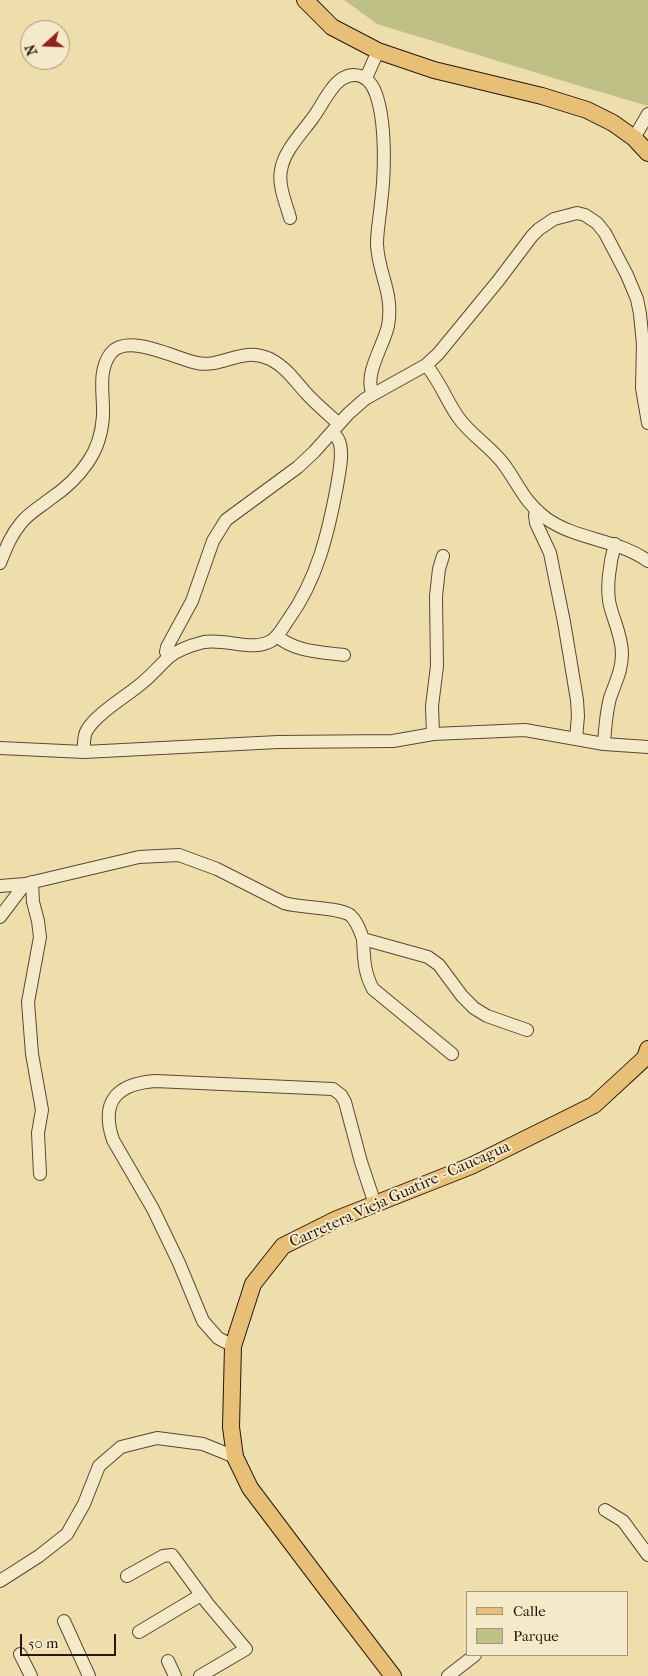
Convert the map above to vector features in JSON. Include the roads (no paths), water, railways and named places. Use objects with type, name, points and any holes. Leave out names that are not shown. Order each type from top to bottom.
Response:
[{"type":"main road","points":[[305,0],[332,27],[378,51],[434,70],[542,96],[578,107],[613,123],[634,138],[648,152]]},
{"type":"main road","name":"Carretera Vieja Guatire - Caucagua","points":[[393,1676],[250,1488],[235,1457],[231,1427],[233,1346],[253,1284],[283,1246],[337,1219],[471,1166],[594,1105],[645,1058],[648,1049]]},
{"type":"street","points":[[366,78],[378,51]]},
{"type":"street","points":[[290,218],[280,176],[287,154],[323,104],[331,89],[342,79],[350,76],[358,75],[366,78],[370,81],[377,98],[381,121],[383,174],[377,244],[387,286],[389,308],[386,333],[371,374],[373,394]]},
{"type":"street","points":[[634,138],[648,114]]},
{"type":"street","points":[[169,657],[166,652],[167,647],[192,600],[213,541],[221,527],[233,514],[298,467],[358,405],[373,394],[426,365],[444,347],[498,281],[525,243],[539,229],[562,216],[577,213],[585,215],[597,223],[605,233],[627,275],[636,299],[642,329],[642,388],[648,423]]},
{"type":"street","points":[[0,563],[8,543],[21,523],[29,514],[65,488],[90,460],[98,439],[103,415],[102,382],[105,366],[110,354],[124,345],[138,345],[207,364],[245,354],[270,359],[287,370],[336,428],[341,454],[326,541],[306,592],[277,636],[263,644],[255,645],[216,641],[205,642],[186,648],[169,657],[142,683],[95,720],[84,736],[84,752]]},
{"type":"street","points":[[426,365],[439,382],[458,417],[498,457],[524,497],[538,512],[558,526],[615,544],[648,561]]},
{"type":"street","points":[[538,512],[535,515],[536,523],[550,553],[577,700],[576,739]]},
{"type":"street","points":[[604,744],[606,714],[622,663],[620,634],[610,608],[608,596],[611,557],[615,544]]},
{"type":"street","points":[[433,734],[432,706],[437,666],[436,596],[442,556]]},
{"type":"street","points":[[277,636],[292,646],[344,655]]},
{"type":"street","points":[[0,748],[84,752],[278,742],[392,741],[433,734],[525,730],[604,744],[648,747]]},
{"type":"street","points":[[0,886],[29,883],[139,857],[179,855],[218,869],[284,903],[343,912],[355,922],[363,939],[365,969],[373,990],[452,1054]]},
{"type":"street","points":[[0,917],[29,883]]},
{"type":"street","points":[[29,883],[40,937],[28,1002],[32,1054],[42,1110],[38,1133],[40,1174]]},
{"type":"street","points":[[363,939],[428,957],[439,965],[462,996],[474,1008],[487,1016],[527,1030]]},
{"type":"street","points":[[233,1346],[218,1338],[203,1321],[179,1263],[153,1208],[113,1140],[108,1115],[115,1096],[133,1084],[155,1081],[333,1090],[341,1095],[345,1102],[361,1162],[375,1204]]},
{"type":"street","points":[[0,1581],[39,1556],[67,1534],[84,1504],[99,1466],[120,1447],[157,1438],[203,1444],[235,1457]]},
{"type":"street","points":[[605,1510],[623,1521],[648,1555]]},
{"type":"street","points":[[127,1576],[162,1556],[172,1555],[201,1595],[246,1649],[200,1676]]},
{"type":"street","points":[[138,1632],[201,1595]]},
{"type":"street","points":[[64,1621],[90,1676]]},
{"type":"street","points":[[20,1654],[30,1676]]},
{"type":"street","points":[[448,1676],[474,1656]]},
{"type":"street","points":[[168,1661],[175,1676]]}]
